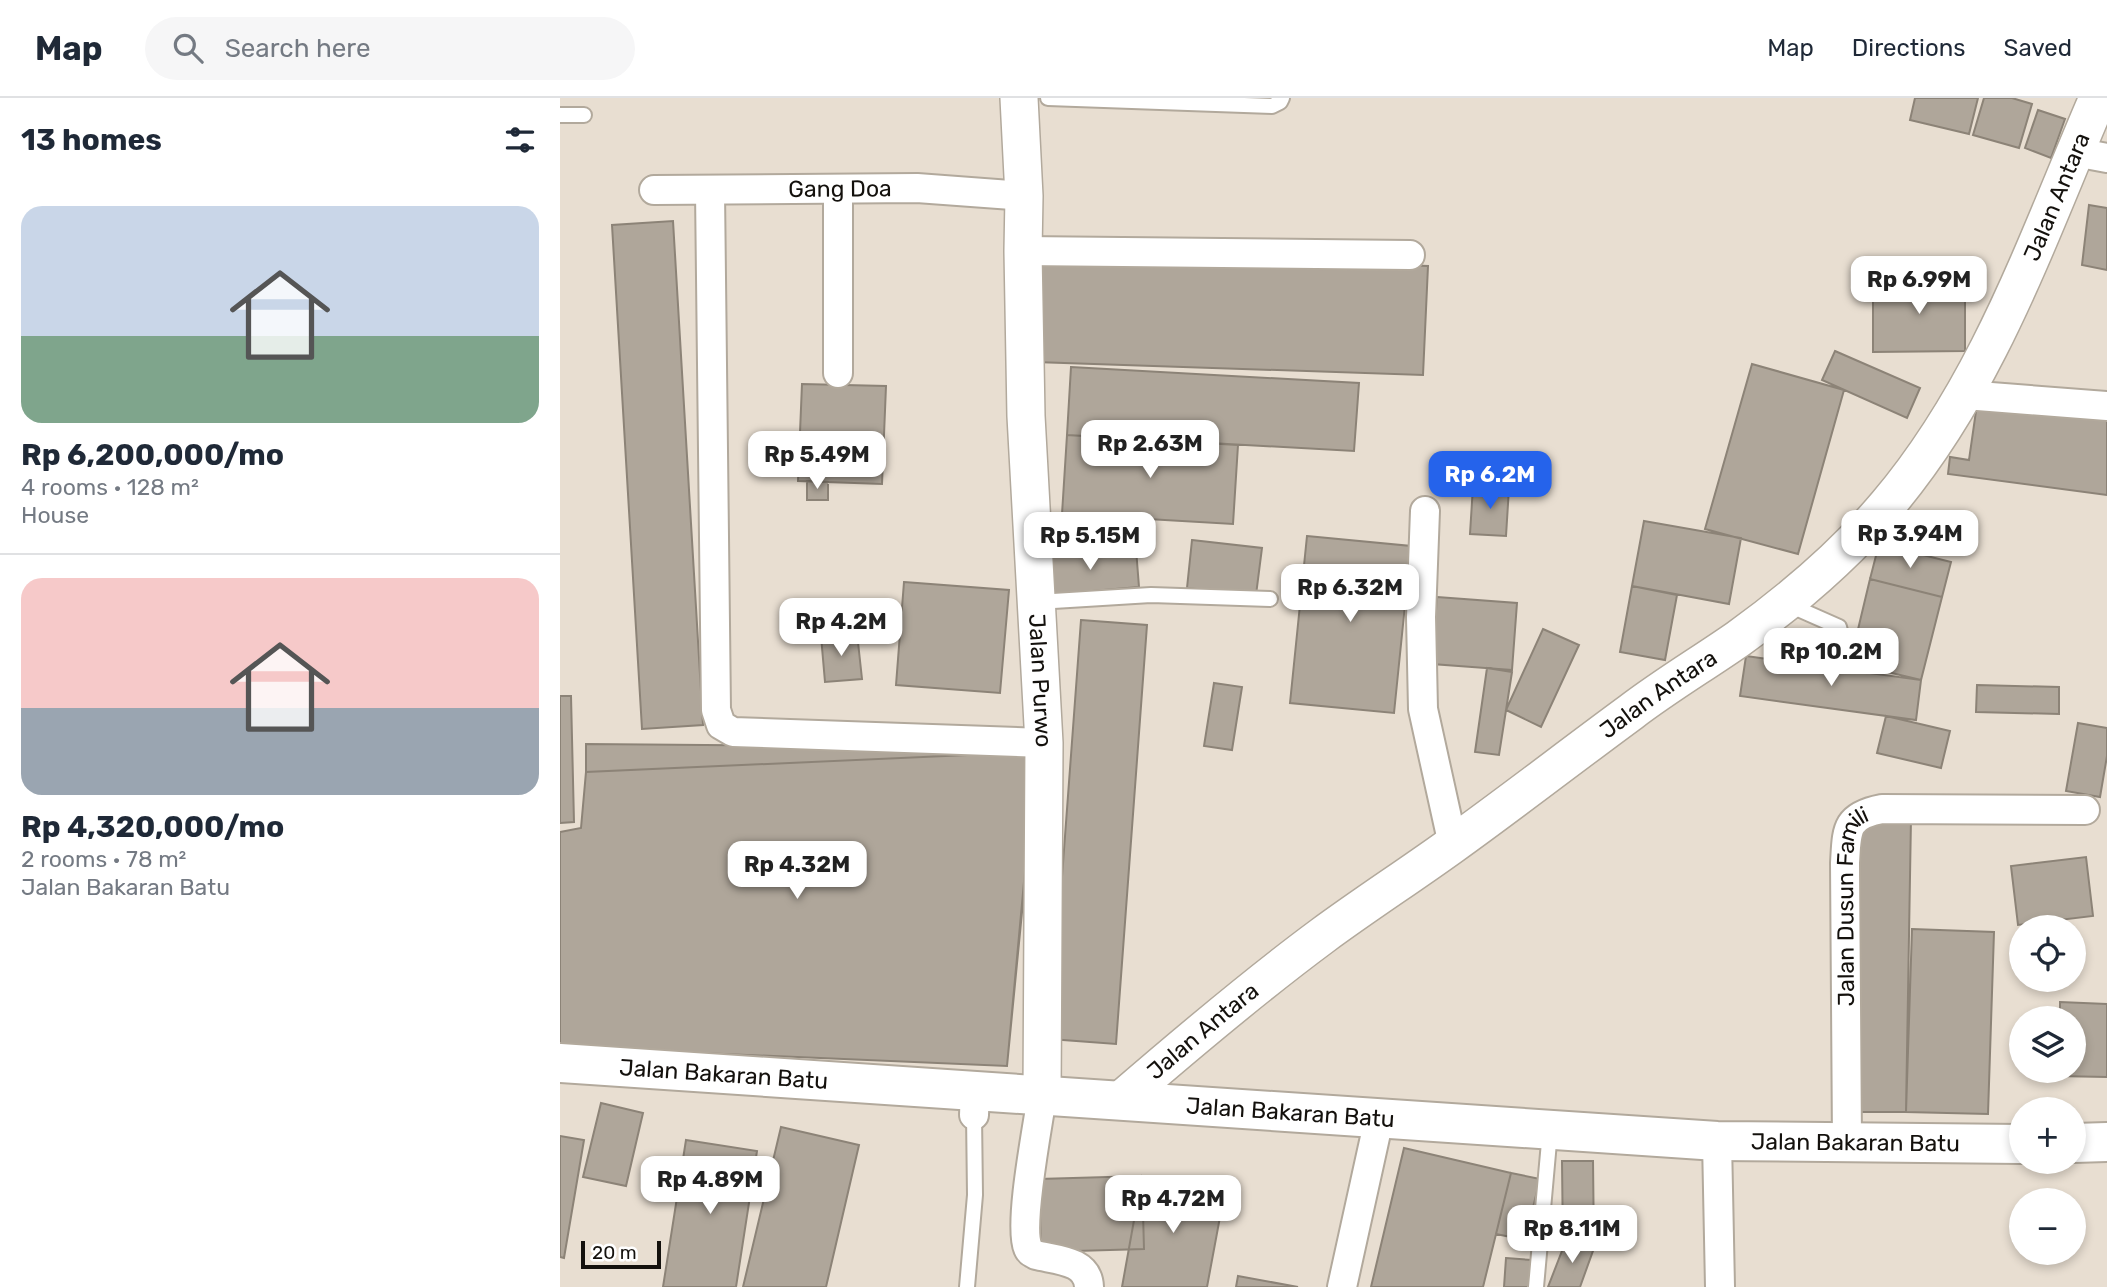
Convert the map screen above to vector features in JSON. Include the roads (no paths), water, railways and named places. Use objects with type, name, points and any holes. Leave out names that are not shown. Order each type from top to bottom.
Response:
[{"type":"highway","name":"Jalan Bakaran Batu","points":[[560,1063],[975,1102],[1042,1096],[1121,1100],[1717,1141],[2009,1144]]},
{"type":"highway","points":[[2086,1143],[2107,1142]]},
{"type":"street","name":"Jalan Purwo","points":[[1019,98],[1024,196],[1026,416],[1044,743],[1042,1096]]},
{"type":"street","name":"Jalan Antara","points":[[1121,1100],[1209,1025],[1322,936],[1453,845],[1643,702],[1786,604],[1853,542],[1888,505],[1965,395],[1995,339],[2045,228],[2091,155],[2098,98]]},
{"type":"street","name":"Gang Doa","points":[[654,190],[917,188],[1024,196]]},
{"type":"street","points":[[838,189],[838,373]]},
{"type":"street","points":[[710,191],[716,709],[720,725],[733,732],[1044,743]]},
{"type":"street","points":[[1023,251],[1410,255]]},
{"type":"street","points":[[1965,395],[2107,406]]},
{"type":"street","points":[[1425,511],[1421,617],[1423,709],[1453,845]]},
{"type":"street","name":"Jalan Dusun Famili","points":[[1847,1141],[1845,863],[1847,830],[1857,816],[1882,809],[2085,810]]},
{"type":"street","points":[[1042,1096],[1025,1213],[1027,1244],[1035,1255],[1080,1267],[1086,1275],[1089,1287]]},
{"type":"street","points":[[1342,1287],[1379,1119]]},
{"type":"street","points":[[1717,1141],[1720,1287]]},
{"type":"lane","points":[[1048,98],[1272,106],[1282,98]]},
{"type":"lane","points":[[560,115],[584,115]]},
{"type":"lane","points":[[1036,602],[1151,595],[1270,599]]},
{"type":"lane","points":[[1786,604],[1836,625],[1842,635],[1843,659],[1852,666],[1861,667]]},
{"type":"lane","points":[[967,1287],[975,1195],[975,1102]]},
{"type":"lane","points":[[1536,1287],[1550,1130]]}]
